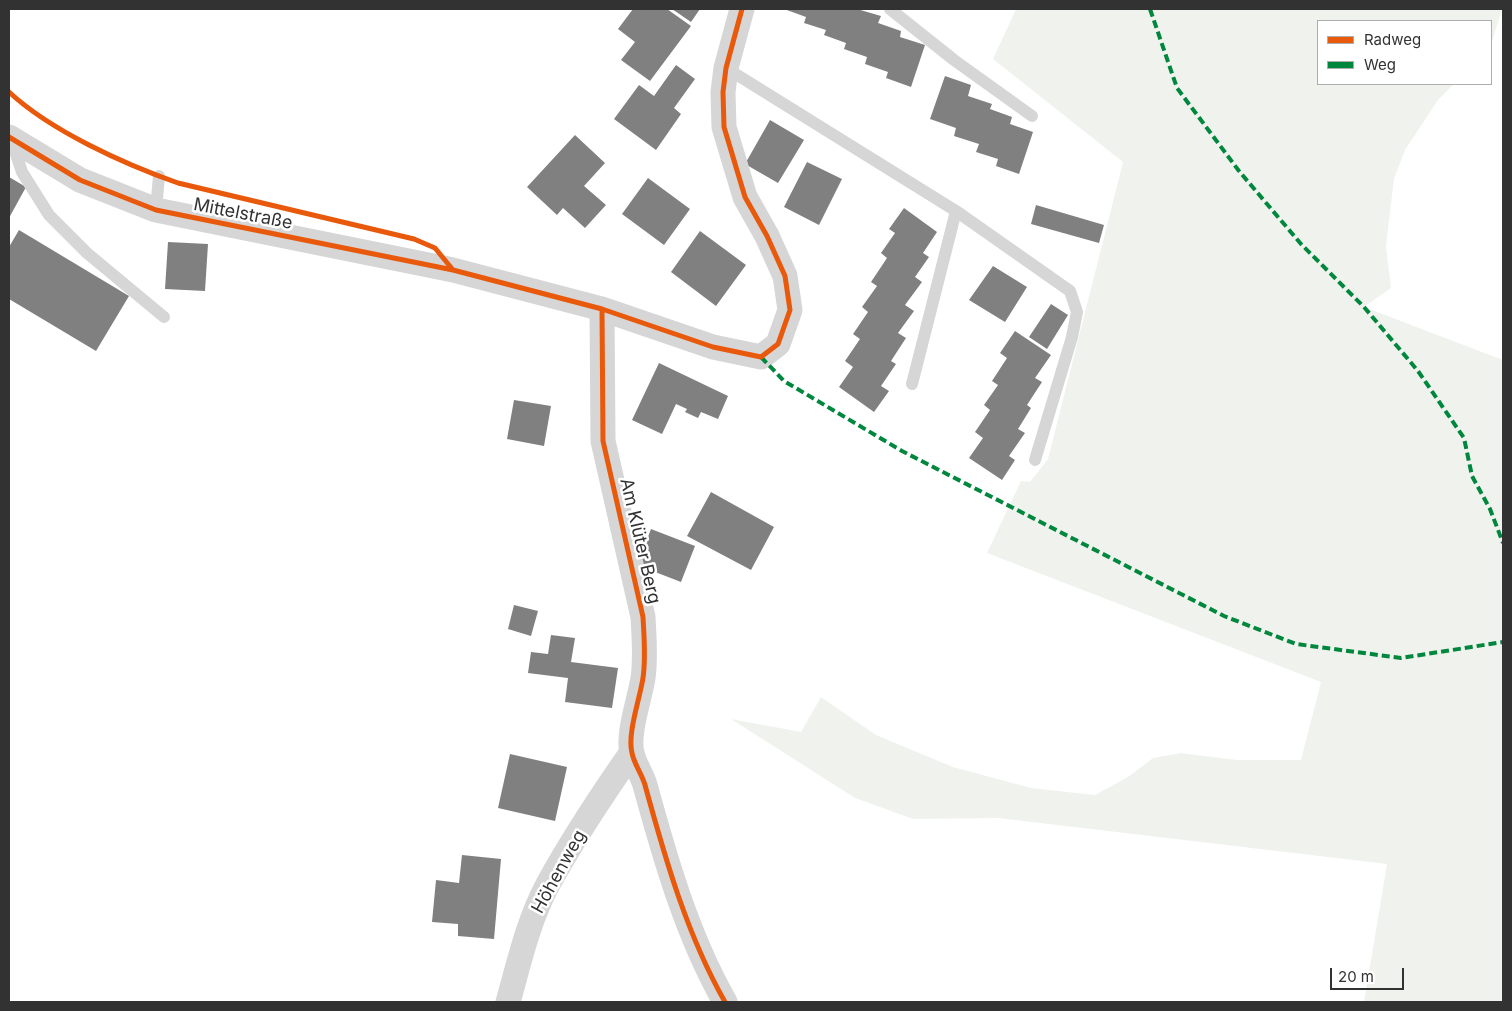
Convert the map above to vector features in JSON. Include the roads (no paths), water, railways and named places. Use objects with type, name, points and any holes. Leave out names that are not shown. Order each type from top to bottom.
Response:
[{"type":"street","name":"Mittelstraße","points":[[10,138],[80,180],[156,210],[453,270],[602,309],[713,347],[761,357],[778,344],[790,310],[785,276],[767,236],[745,197],[724,127],[723,92],[726,68],[742,9]]},
{"type":"street","name":"Am Klüter Berg","points":[[602,309],[603,441],[643,617],[645,647],[643,676],[633,733],[632,752],[642,776],[658,832],[687,918],[724,1002]]},
{"type":"street","name":"Höhenweg","points":[[508,1002],[532,922],[547,886],[602,796],[632,752]]},
{"type":"lane","points":[[890,9],[954,60],[1032,116]]},
{"type":"lane","points":[[726,68],[956,211],[1070,291],[1077,312],[1072,337],[1035,460]]},
{"type":"lane","points":[[10,138],[22,172],[49,215],[87,253],[164,317]]},
{"type":"lane","points":[[156,210],[159,176]]},
{"type":"lane","points":[[912,384],[956,211]]}]
